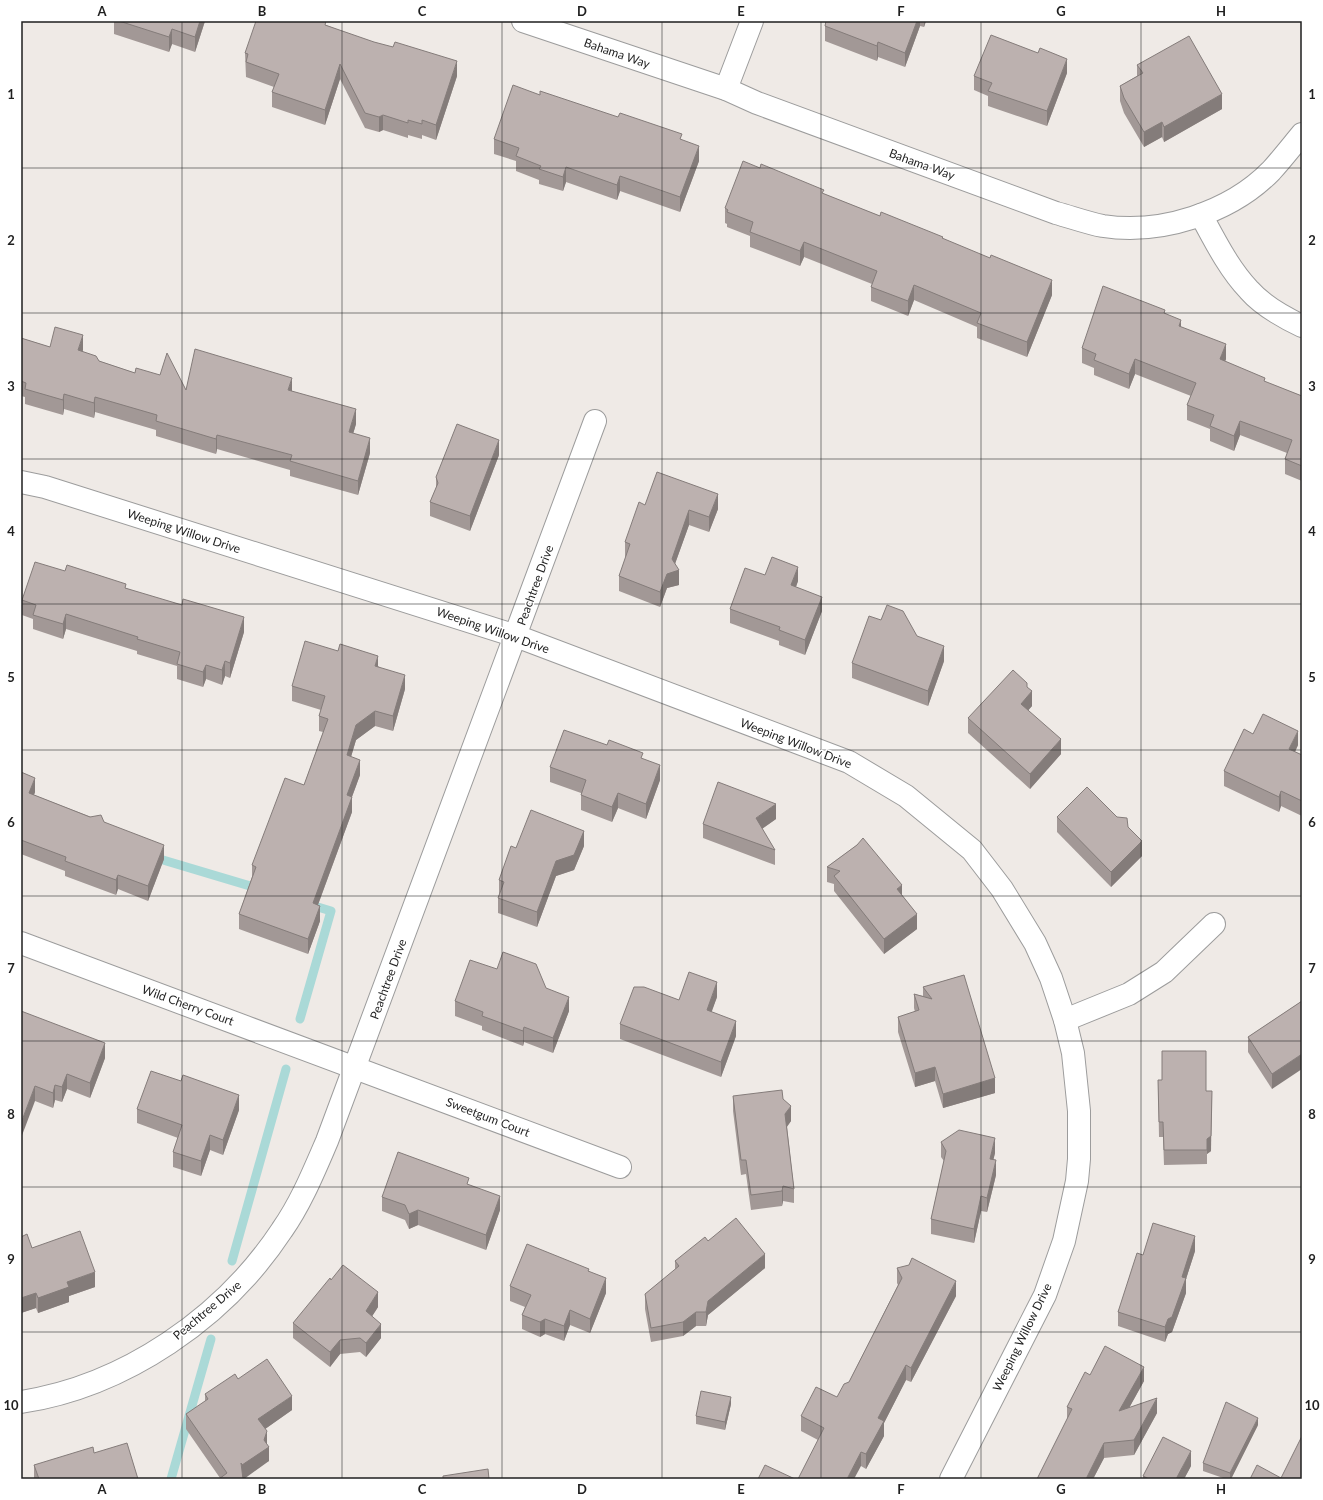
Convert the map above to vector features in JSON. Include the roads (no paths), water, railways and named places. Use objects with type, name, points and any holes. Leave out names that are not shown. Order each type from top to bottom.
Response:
[{"type":"street","name":"Bahama Way","points":[[523,21],[726,89],[757,103],[1056,213],[1103,226],[1153,227],[1201,215],[1238,198],[1270,172],[1302,134]]},
{"type":"street","points":[[726,89],[752,21]]},
{"type":"street","points":[[1201,215],[1224,257],[1249,291],[1281,316],[1302,326]]},
{"type":"street","name":"Peachtree Drive","points":[[21,1402],[50,1397],[118,1371],[163,1347],[204,1316],[244,1279],[282,1230],[310,1180],[327,1141],[595,421]]},
{"type":"street","name":"Weeping Willow Drive","points":[[21,482],[44,487],[516,636],[849,762],[906,796],[972,850],[1002,889],[1035,943],[1051,978],[1065,1020],[1073,1053],[1079,1111],[1079,1160],[1077,1181],[1064,1241],[1045,1295],[950,1479]]},
{"type":"street","points":[[1065,1020],[1129,994],[1164,972],[1214,924]]},
{"type":"street","name":"Wild Cherry Court","points":[[21,943],[355,1068]]},
{"type":"street","name":"Sweetgum Court","points":[[355,1068],[620,1167]]},
{"type":"waterway","points":[[153,857],[260,889]]},
{"type":"waterway","points":[[300,1019],[331,911],[308,904]]},
{"type":"waterway","points":[[232,1261],[286,1069]]},
{"type":"waterway","points":[[171,1479],[211,1339]]}]
